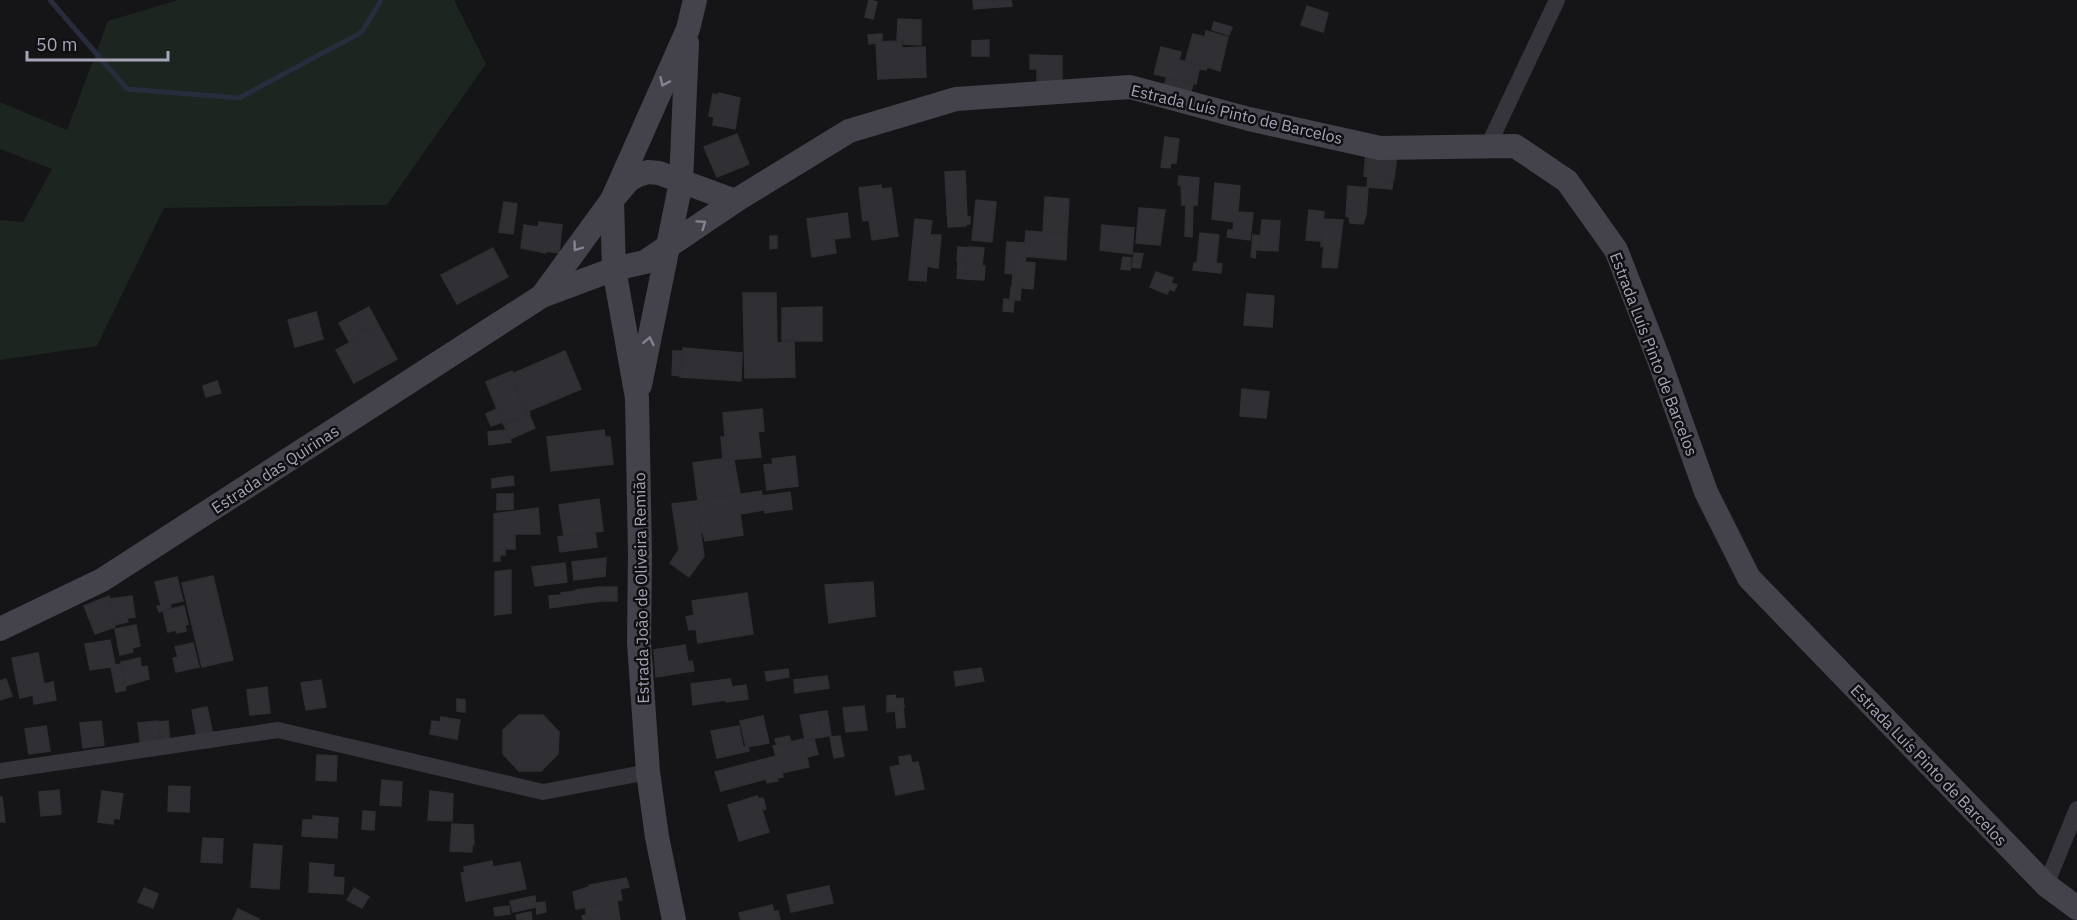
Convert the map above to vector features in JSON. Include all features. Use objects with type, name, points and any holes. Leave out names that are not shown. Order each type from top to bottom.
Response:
[{"type":"street","name":"Estrada João de Oliveira Remião","points":[[674,920],[657,837],[648,772],[639,643],[637,398],[614,268],[612,200],[688,29],[695,0]]},
{"type":"street","points":[[1488,146],[1557,0]]},
{"type":"street","name":"Estrada João de Oliveira Remião","points":[[637,398],[681,182],[688,29]]},
{"type":"street","name":"Estrada Luís Pinto de Barcelos","points":[[614,268],[645,262],[669,248],[735,201],[849,131],[956,99],[1130,87],[1249,119],[1380,148],[1515,146],[1567,181],[1616,250],[1659,360],[1706,492],[1749,578],[2046,885],[2077,908]]},
{"type":"street","name":"Estrada das Quirinas","points":[[542,296],[629,180],[638,174],[659,173],[681,182]]},
{"type":"street","points":[[681,182],[735,201]]},
{"type":"street","name":"Estrada das Quirinas","points":[[0,628],[102,580],[542,296],[614,268]]},
{"type":"street","points":[[0,771],[278,730],[543,792],[648,772]]},
{"type":"street","points":[[2046,885],[2077,809]]},
{"type":"shaded area","points":[[178,0],[454,0],[486,64],[387,205],[164,208],[97,346],[0,360],[0,220],[23,222],[52,169],[0,149],[0,102],[67,130],[108,21]]},
{"type":"building","points":[[869,0],[877,2],[873,19],[865,17]]},
{"type":"building","points":[[973,0],[1011,0],[1012,6],[974,9]]},
{"type":"building","points":[[1307,6],[1328,13],[1323,32],[1301,25]]},
{"type":"building","points":[[898,19],[921,20],[921,45],[903,44],[903,40],[897,40]]},
{"type":"building","points":[[1214,22],[1232,27],[1229,35],[1212,30]]},
{"type":"building","points":[[1206,31],[1228,37],[1220,71],[1207,67],[1206,70],[1199,69],[1200,65],[1185,62],[1193,34],[1205,37]]},
{"type":"building","points":[[882,34],[882,42],[869,44],[868,35]]},
{"type":"building","points":[[989,40],[989,56],[972,56],[972,41]]},
{"type":"building","points":[[901,41],[902,48],[925,47],[926,77],[878,79],[876,42]]},
{"type":"building","points":[[1161,47],[1181,52],[1179,60],[1200,65],[1196,84],[1154,74]]},
{"type":"building","points":[[1030,55],[1062,56],[1062,83],[1037,82],[1037,69],[1030,69]]},
{"type":"building","points":[[1167,77],[1193,83],[1191,92],[1164,85]]},
{"type":"building","points":[[719,93],[740,98],[735,129],[713,125],[714,117],[709,116],[713,94],[719,95]]},
{"type":"building","points":[[737,134],[749,164],[717,177],[704,147]]},
{"type":"building","points":[[1165,137],[1179,139],[1176,163],[1171,163],[1170,168],[1161,167]]},
{"type":"building","points":[[1366,152],[1397,155],[1394,179],[1364,176]]},
{"type":"building","points":[[965,171],[967,217],[970,217],[970,224],[948,227],[945,172]]},
{"type":"building","points":[[1179,176],[1199,178],[1197,205],[1193,205],[1192,237],[1185,236],[1186,205],[1182,205],[1181,185],[1178,185]]},
{"type":"building","points":[[1368,176],[1393,179],[1392,189],[1367,187]]},
{"type":"building","points":[[1215,183],[1240,186],[1238,212],[1253,213],[1250,240],[1227,237],[1228,230],[1233,230],[1234,222],[1212,219]]},
{"type":"building","points":[[881,185],[882,189],[891,188],[898,236],[872,240],[869,220],[863,221],[859,188]]},
{"type":"building","points":[[1348,186],[1368,188],[1363,224],[1350,223],[1349,217],[1346,216]]},
{"type":"building","points":[[1045,197],[1069,199],[1067,234],[1043,232]]},
{"type":"building","points":[[976,200],[996,202],[992,242],[972,240]]},
{"type":"building","points":[[504,202],[517,204],[513,234],[499,232]]},
{"type":"building","points":[[1139,208],[1165,210],[1160,245],[1136,243]]},
{"type":"building","points":[[1309,210],[1324,212],[1321,241],[1306,240]]},
{"type":"building","points":[[847,213],[850,237],[834,239],[836,253],[812,257],[807,219]]},
{"type":"building","points":[[915,219],[932,221],[930,235],[941,235],[938,268],[927,266],[926,281],[909,280]]},
{"type":"building","points":[[1323,219],[1343,220],[1337,268],[1322,267]]},
{"type":"building","points":[[1262,220],[1280,221],[1278,251],[1259,250]]},
{"type":"building","points":[[539,222],[562,225],[559,253],[521,248],[524,225],[538,227]]},
{"type":"building","points":[[1102,225],[1134,228],[1132,254],[1100,250]]},
{"type":"building","points":[[1026,231],[1067,234],[1066,260],[1024,256]]},
{"type":"building","points":[[1200,233],[1219,235],[1216,263],[1222,264],[1221,273],[1193,270],[1194,263],[1197,263]]},
{"type":"building","points":[[1253,235],[1260,236],[1259,250],[1256,249],[1255,258],[1251,257]]},
{"type":"building","points":[[770,236],[777,236],[777,248],[770,249]]},
{"type":"building","points":[[1007,242],[1025,243],[1021,288],[1012,287],[1013,274],[1005,273]]},
{"type":"building","points":[[958,247],[968,248],[967,262],[957,261]]},
{"type":"building","points":[[968,247],[984,248],[982,266],[985,266],[984,280],[965,279]]},
{"type":"building","points":[[493,248],[508,277],[457,304],[441,275]]},
{"type":"building","points":[[1134,253],[1143,254],[1140,268],[1132,267]]},
{"type":"building","points":[[1024,256],[1026,257],[1025,262],[1035,263],[1033,289],[1021,288]]},
{"type":"building","points":[[1123,257],[1131,258],[1130,270],[1121,269]]},
{"type":"building","points":[[958,261],[967,262],[965,279],[957,278]]},
{"type":"building","points":[[1156,272],[1173,278],[1171,283],[1177,285],[1174,291],[1169,289],[1167,294],[1150,287]]},
{"type":"building","points":[[1011,287],[1021,288],[1020,300],[1010,300]]},
{"type":"building","points":[[743,293],[776,293],[777,343],[794,342],[795,377],[745,378]]},
{"type":"building","points":[[1247,294],[1274,296],[1272,327],[1244,325]]},
{"type":"building","points":[[1004,299],[1014,300],[1013,312],[1003,311]]},
{"type":"building","points":[[369,307],[379,326],[368,333],[365,328],[358,332],[360,337],[350,343],[339,323]]},
{"type":"building","points":[[822,307],[822,341],[782,341],[782,308]]},
{"type":"building","points":[[316,312],[323,339],[295,347],[288,320]]},
{"type":"building","points":[[379,326],[397,359],[354,383],[336,350],[360,337],[358,332],[365,328],[368,333]]},
{"type":"building","points":[[683,348],[742,353],[741,381],[680,377]]},
{"type":"building","points":[[565,351],[581,389],[526,412],[510,375]]},
{"type":"building","points":[[673,351],[682,351],[680,376],[672,375]]},
{"type":"building","points":[[512,371],[510,375],[526,412],[530,413],[503,424],[486,382]]},
{"type":"building","points":[[217,381],[221,393],[206,397],[203,386]]},
{"type":"building","points":[[1242,389],[1269,392],[1266,418],[1240,416]]},
{"type":"building","points":[[497,409],[502,422],[491,426],[486,414]]},
{"type":"building","points":[[762,409],[764,431],[758,432],[761,457],[723,459],[721,437],[725,437],[723,413]]},
{"type":"building","points":[[529,414],[535,428],[510,439],[504,425]]},
{"type":"building","points":[[506,430],[511,442],[489,445],[488,432]]},
{"type":"building","points":[[604,430],[605,437],[610,437],[613,464],[551,471],[547,437]]},
{"type":"building","points":[[795,456],[798,486],[767,490],[764,465],[773,464],[772,459]]},
{"type":"building","points":[[728,458],[728,460],[734,460],[740,494],[698,501],[693,463]]},
{"type":"building","points":[[513,476],[514,485],[492,488],[492,479]]},
{"type":"building","points":[[761,491],[764,510],[740,514],[743,535],[705,541],[701,533],[696,501]]},
{"type":"building","points":[[790,492],[792,509],[765,513],[762,496]]},
{"type":"building","points":[[497,494],[513,494],[513,509],[497,510]]},
{"type":"building","points":[[599,499],[603,531],[564,536],[559,505]]},
{"type":"building","points":[[696,501],[704,556],[689,577],[670,563],[679,550],[672,504]]},
{"type":"building","points":[[538,508],[540,534],[515,534],[515,549],[494,549],[494,514]]},
{"type":"building","points":[[595,532],[597,547],[560,552],[558,537]]},
{"type":"building","points":[[494,549],[505,549],[505,555],[500,555],[500,561],[494,561]]},
{"type":"building","points":[[606,558],[605,576],[574,580],[572,562]]},
{"type":"building","points":[[565,563],[567,582],[535,586],[532,567]]},
{"type":"building","points":[[511,570],[511,613],[495,615],[495,572]]},
{"type":"building","points":[[213,576],[233,660],[202,667],[182,583]]},
{"type":"building","points":[[177,577],[183,601],[170,604],[171,607],[159,612],[157,606],[161,606],[155,582]]},
{"type":"building","points":[[873,582],[875,616],[829,623],[825,585]]},
{"type":"building","points":[[599,587],[601,601],[578,604],[576,590]]},
{"type":"building","points":[[599,587],[617,587],[617,601],[601,601]]},
{"type":"building","points":[[576,591],[578,604],[563,606],[561,593]]},
{"type":"building","points":[[747,593],[753,634],[698,643],[692,601]]},
{"type":"building","points":[[562,595],[563,606],[550,608],[549,596]]},
{"type":"building","points":[[109,596],[115,627],[95,634],[84,606]]},
{"type":"building","points":[[132,596],[135,617],[127,618],[128,622],[114,625],[110,599]]},
{"type":"building","points":[[184,606],[188,624],[185,625],[186,631],[168,632],[163,611]]},
{"type":"building","points":[[694,615],[696,629],[689,630],[686,617]]},
{"type":"building","points":[[136,625],[140,646],[132,648],[133,652],[120,655],[115,629]]},
{"type":"building","points":[[110,640],[115,665],[121,664],[126,690],[116,692],[111,667],[90,670],[85,644]]},
{"type":"building","points":[[193,643],[199,667],[176,672],[173,658],[178,657],[175,647]]},
{"type":"building","points":[[685,645],[688,662],[692,661],[694,671],[656,677],[654,650]]},
{"type":"building","points":[[38,653],[44,684],[53,682],[56,700],[34,704],[33,695],[20,698],[12,658]]},
{"type":"building","points":[[140,658],[141,667],[147,666],[149,679],[125,686],[121,662]]},
{"type":"building","points":[[981,668],[984,681],[956,686],[954,672]]},
{"type":"building","points":[[788,669],[789,677],[767,681],[765,672]]},
{"type":"building","points":[[827,676],[829,688],[795,693],[794,680]]},
{"type":"building","points":[[6,679],[12,696],[0,700],[0,681]]},
{"type":"building","points":[[730,679],[732,687],[746,685],[748,699],[693,705],[691,684]]},
{"type":"building","points":[[321,680],[326,707],[306,710],[301,683]]},
{"type":"building","points":[[267,687],[270,713],[250,715],[247,690]]},
{"type":"building","points":[[895,695],[896,699],[903,698],[904,707],[887,712],[887,696]]},
{"type":"building","points":[[457,699],[465,700],[465,712],[457,711]]},
{"type":"building","points":[[864,706],[867,730],[846,732],[843,708]]},
{"type":"building","points":[[207,707],[213,735],[197,738],[192,710]]},
{"type":"building","points":[[903,707],[905,727],[897,728],[895,708]]},
{"type":"building","points":[[827,711],[831,735],[823,737],[819,712]]},
{"type":"building","points":[[819,712],[823,737],[805,740],[800,715]]},
{"type":"building","points":[[519,715],[543,715],[559,732],[558,754],[541,771],[519,771],[503,754],[503,730]]},
{"type":"building","points":[[763,716],[769,743],[746,747],[740,721]]},
{"type":"building","points":[[441,717],[460,720],[457,739],[430,734],[432,721],[440,722]]},
{"type":"building","points":[[101,721],[104,745],[83,748],[80,723]]},
{"type":"building","points":[[158,721],[161,746],[141,748],[138,723]]},
{"type":"building","points":[[168,721],[170,743],[162,745],[159,722]]},
{"type":"building","points":[[46,726],[50,751],[29,754],[25,729]]},
{"type":"building","points":[[739,726],[743,747],[748,746],[749,751],[717,758],[711,731]]},
{"type":"building","points":[[789,736],[791,742],[777,745],[775,739]]},
{"type":"building","points":[[840,736],[844,756],[834,758],[830,737]]},
{"type":"building","points":[[803,739],[809,767],[782,773],[783,777],[777,778],[778,781],[767,783],[766,779],[721,791],[715,772],[776,756],[773,746]]},
{"type":"building","points":[[814,739],[818,754],[808,757],[804,741]]},
{"type":"building","points":[[317,755],[337,756],[336,781],[316,780]]},
{"type":"building","points":[[910,755],[912,763],[918,762],[924,789],[896,795],[890,767],[900,765],[899,757]]},
{"type":"building","points":[[382,780],[402,782],[401,806],[380,805]]},
{"type":"building","points":[[169,786],[190,787],[189,812],[168,811]]},
{"type":"building","points":[[59,790],[61,814],[41,816],[39,792]]},
{"type":"building","points":[[102,791],[123,794],[119,819],[114,818],[113,824],[98,822]]},
{"type":"building","points":[[430,791],[453,794],[452,821],[428,820]]},
{"type":"building","points":[[757,796],[759,799],[763,798],[766,809],[762,810],[769,832],[739,841],[728,805]]},
{"type":"building","points":[[0,797],[2,797],[5,822],[0,822]]},
{"type":"building","points":[[363,811],[375,812],[374,830],[362,829]]},
{"type":"building","points":[[313,816],[338,818],[337,838],[302,836],[303,820],[313,820]]},
{"type":"building","points":[[452,824],[473,825],[472,852],[450,851]]},
{"type":"building","points":[[203,838],[223,839],[222,863],[201,862]]},
{"type":"building","points":[[254,844],[282,846],[279,889],[251,887]]},
{"type":"building","points":[[492,861],[493,867],[520,862],[526,889],[466,901],[461,873],[465,872],[464,867]]},
{"type":"building","points":[[310,863],[334,865],[333,877],[344,878],[343,894],[309,892]]},
{"type":"building","points":[[626,878],[629,887],[620,889],[622,900],[576,909],[573,892],[589,887],[589,885]]},
{"type":"building","points":[[829,886],[833,903],[791,912],[787,895]]},
{"type":"building","points":[[144,888],[158,894],[153,908],[138,902]]},
{"type":"building","points":[[354,888],[369,897],[362,908],[347,900]]},
{"type":"building","points":[[535,896],[536,907],[513,912],[510,901]]},
{"type":"building","points":[[617,901],[620,920],[583,920],[582,916],[586,915],[586,907]]},
{"type":"building","points":[[545,902],[546,912],[537,914],[536,903]]},
{"type":"building","points":[[772,905],[774,912],[778,911],[780,920],[741,920],[739,913]]},
{"type":"building","points":[[509,906],[510,914],[495,916],[494,908]]},
{"type":"building","points":[[238,909],[259,919],[233,920]]},
{"type":"building","points":[[531,912],[532,920],[517,920],[516,915]]},
{"type":"waterway","points":[[50,0],[127,89],[239,98],[362,32],[381,0]]}]
